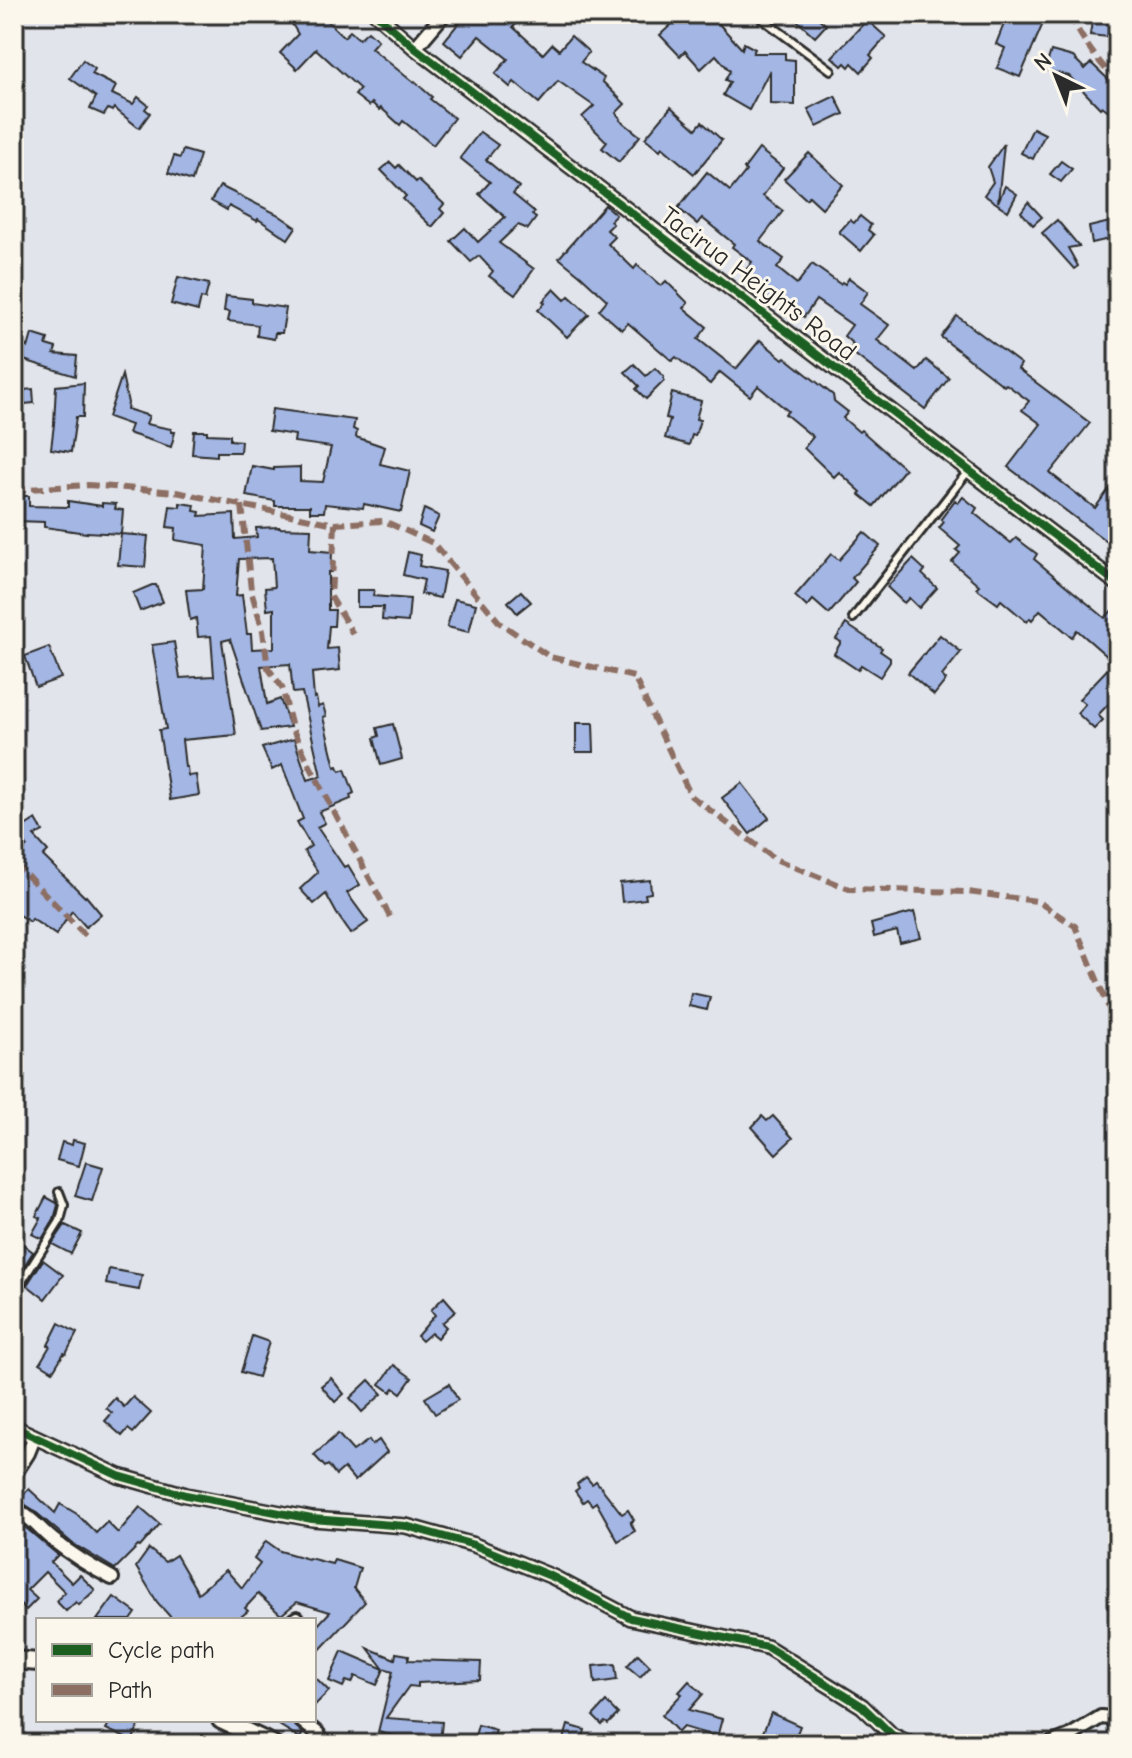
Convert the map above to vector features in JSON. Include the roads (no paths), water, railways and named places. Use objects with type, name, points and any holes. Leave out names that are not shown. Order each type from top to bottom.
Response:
[{"type":"main road","points":[[14,1660],[36,1662]]},
{"type":"main road","points":[[225,1722],[272,1744]]},
{"type":"street","name":"Tacirua Heights Road","points":[[376,14],[415,48],[1118,584]]},
{"type":"street","points":[[415,48],[444,14]]},
{"type":"street","points":[[14,1427],[119,1476],[186,1495],[312,1519],[406,1526],[474,1545],[553,1577],[631,1618],[767,1647],[862,1706],[892,1735],[911,1744]]},
{"type":"street","points":[[14,1475],[34,1438]]},
{"type":"street","points":[[14,1508],[84,1563],[112,1578]]},
{"type":"street","points":[[1050,1744],[1101,1717],[1110,1718],[1118,1726]]},
{"type":"street","points":[[303,1722],[318,1734],[324,1744]]},
{"type":"street","points":[[942,1744],[983,1744]]},
{"type":"lane","points":[[756,14],[831,70]]},
{"type":"lane","points":[[853,618],[969,470]]},
{"type":"lane","points":[[14,1294],[60,1221],[64,1205],[59,1192]]}]
